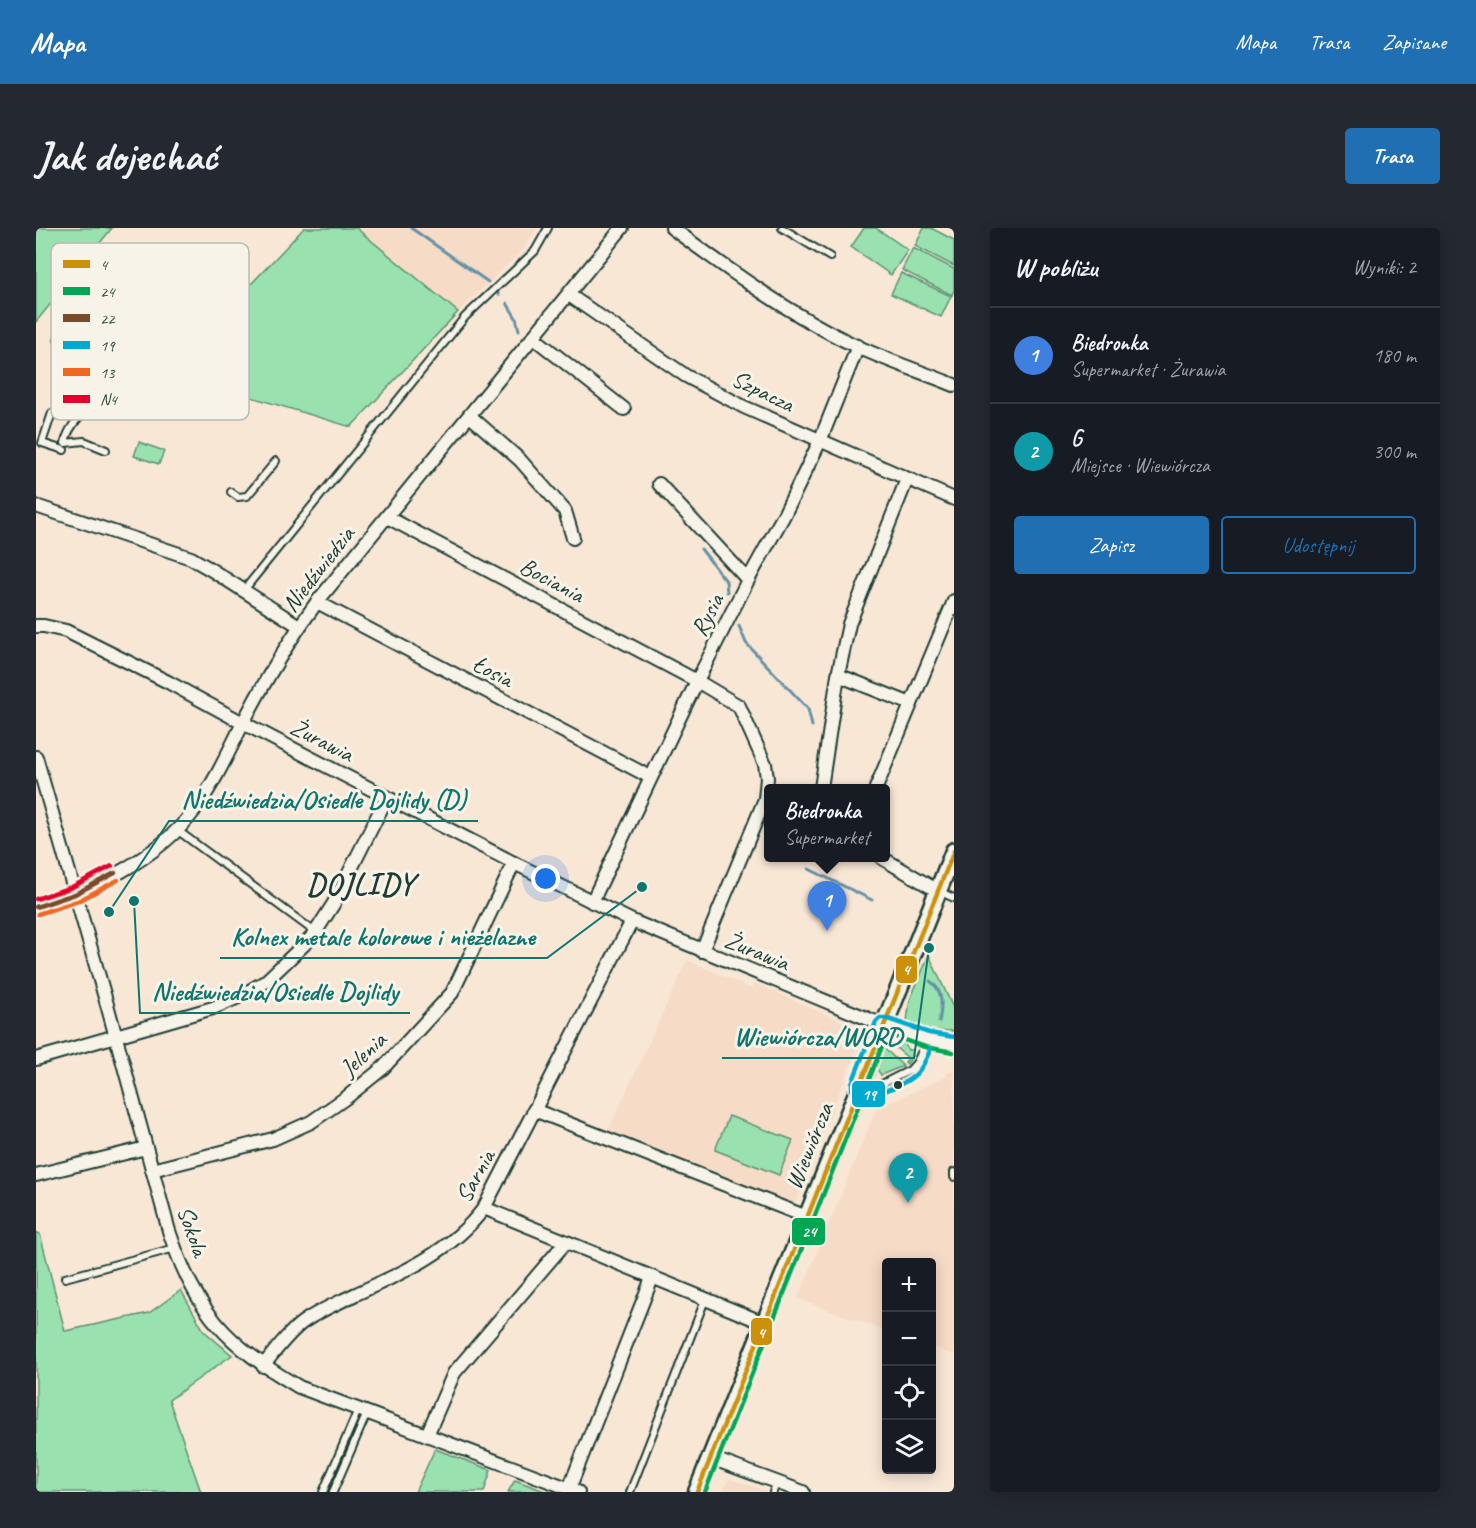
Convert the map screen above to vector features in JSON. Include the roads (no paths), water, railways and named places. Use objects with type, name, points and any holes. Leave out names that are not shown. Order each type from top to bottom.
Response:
[{"type":"street","name":"Niedźwiedzia","points":[[36,907],[75,894],[154,850],[177,830],[212,783],[279,656],[299,626],[622,228]]},
{"type":"street","points":[[672,228],[763,292],[802,316],[858,346],[954,385]]},
{"type":"street","name":"Szpacza","points":[[569,295],[686,376],[744,407],[954,499]]},
{"type":"street","points":[[534,338],[624,409]]},
{"type":"street","name":"Rysia","points":[[592,902],[697,681],[820,441],[858,346]]},
{"type":"street","points":[[470,416],[514,454],[565,512],[573,538]]},
{"type":"street","points":[[821,784],[838,675],[849,624],[907,479]]},
{"type":"street","points":[[659,484],[748,580]]},
{"type":"street","points":[[36,506],[191,558],[299,626]]},
{"type":"street","name":"Bociania","points":[[387,517],[697,681],[739,706],[765,764],[766,784]]},
{"type":"street","points":[[878,784],[954,601]]},
{"type":"street","name":"Łosia","points":[[317,602],[650,777]]},
{"type":"street","name":"Żurawia","points":[[36,626],[66,631],[514,863],[632,921],[883,1025],[927,1040],[954,1045]]},
{"type":"street","points":[[838,675],[911,704]]},
{"type":"street","name":"Sokola","points":[[36,757],[175,1248],[197,1298],[212,1319],[228,1337],[263,1366],[299,1387],[572,1491]]},
{"type":"street","points":[[36,1059],[213,1008],[265,982],[290,960],[315,932],[334,903],[387,797]]},
{"type":"street","name":"Bociania","points":[[702,951],[764,801]]},
{"type":"street","name":"Wiewiórcza","points":[[697,1492],[954,851]]},
{"type":"street","points":[[889,862],[938,891]]},
{"type":"street","name":"Jelenia","points":[[152,1170],[273,1139],[311,1122],[383,1068],[452,993],[514,863]]},
{"type":"street","name":"Sarnia","points":[[263,1366],[302,1323],[322,1310],[427,1258],[473,1223],[484,1208],[632,921]]},
{"type":"street","points":[[534,1110],[807,1217]]},
{"type":"street","points":[[36,1175],[146,1148]]},
{"type":"street","points":[[484,1208],[764,1323]]},
{"type":"street","points":[[427,1435],[454,1373],[565,1243]]},
{"type":"street","points":[[572,1491],[652,1278]]},
{"type":"street","points":[[711,1458],[775,1487],[803,1492]]},
{"type":"lane","points":[[244,590],[465,317],[535,251],[548,228]]},
{"type":"lane","points":[[782,228],[830,257]]},
{"type":"lane","points":[[51,416],[42,442],[64,450]]},
{"type":"lane","points":[[77,420],[69,430],[65,443],[84,441],[106,450]]},
{"type":"lane","points":[[231,492],[238,497],[247,496],[276,461]]},
{"type":"lane","points":[[177,830],[315,932]]},
{"type":"lane","points":[[938,891],[954,898]]},
{"type":"lane","points":[[859,1086],[876,1087],[910,1070],[917,1062],[927,1040]]},
{"type":"lane","points":[[954,1172],[954,1177]]},
{"type":"lane","points":[[65,1278],[175,1248]]},
{"type":"lane","points":[[630,1492],[705,1300]]},
{"type":"lane","points":[[323,1492],[362,1411]]},
{"type":"lane","points":[[333,1492],[362,1411]]},
{"type":"waterway","points":[[411,228],[488,282]]},
{"type":"waterway","points":[[507,303],[516,318],[519,330]]},
{"type":"waterway","points":[[701,549],[726,581],[727,592]]},
{"type":"waterway","points":[[739,626],[746,643],[808,709],[812,726]]},
{"type":"waterway","points":[[809,869],[872,900]]},
{"type":"waterway","points":[[930,981],[940,994],[939,1022]]},
{"type":"place","name":"Kolnex metale kolorowe i nieżelazne","points":[[642,887]]},
{"type":"place","name":"Niedźwiedzia/Osiedle Dojlidy","points":[[134,901]]},
{"type":"place","name":"Niedźwiedzia/Osiedle Dojlidy (D)","points":[[109,912]]},
{"type":"place","name":"Biedronka","points":[[827,931]]},
{"type":"place","name":"Wiewiórcza/WORD","points":[[929,948]]},
{"type":"place","name":"G","points":[[908,1203]]},
{"type":"district","name":"DOJLIDY","points":[[361,884]]}]
